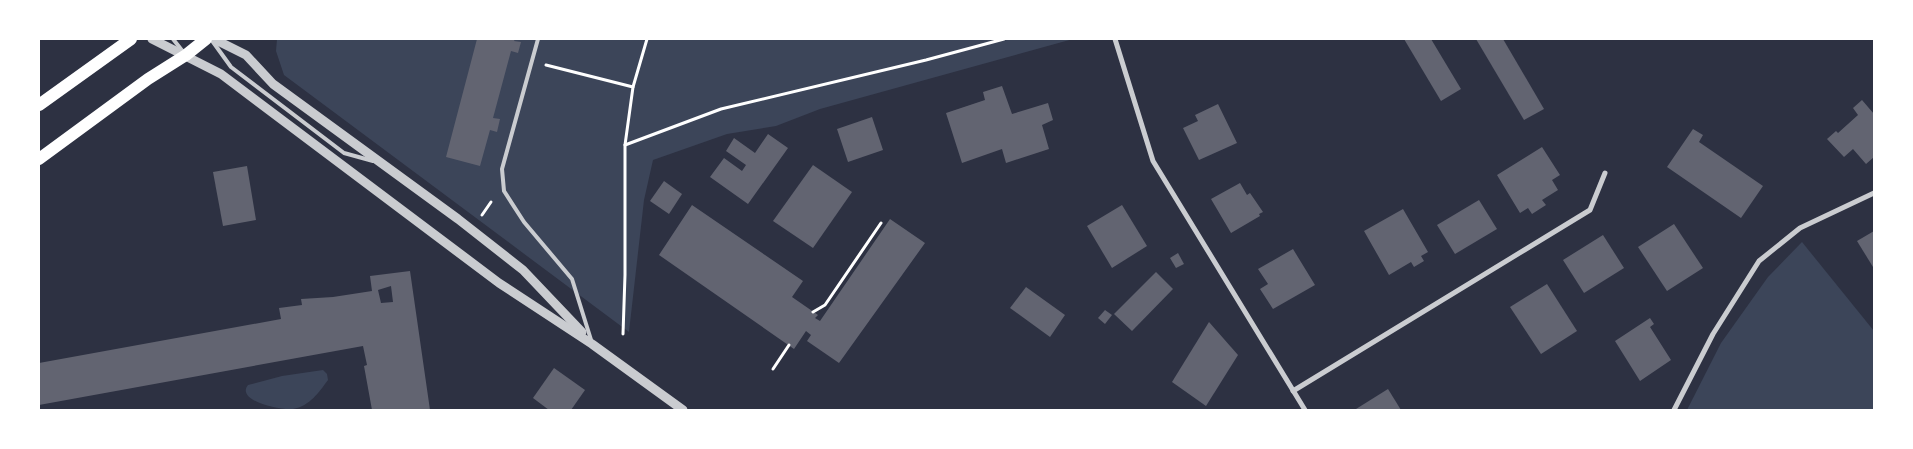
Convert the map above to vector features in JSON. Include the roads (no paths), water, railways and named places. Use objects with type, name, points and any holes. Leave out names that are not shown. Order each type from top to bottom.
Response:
[{"type":"main road","points":[[39,105],[130,39]]},
{"type":"main road","points":[[39,159],[206,39]]},
{"type":"street","points":[[152,39],[221,74],[499,283],[592,344],[683,410]]},
{"type":"street","points":[[212,39],[246,54],[273,84],[458,219],[523,270],[592,344]]},
{"type":"street","points":[[1115,39],[1154,161],[1305,410]]},
{"type":"street","points":[[1293,391],[1590,210],[1605,173]]},
{"type":"street","points":[[1674,410],[1713,334],[1759,261],[1800,228],[1874,193]]},
{"type":"lane","points":[[173,39],[186,55]]},
{"type":"lane","points":[[212,39],[231,66],[344,153],[380,163]]},
{"type":"lane","points":[[538,39],[502,169],[504,191],[524,222],[572,279],[592,344]]}]
